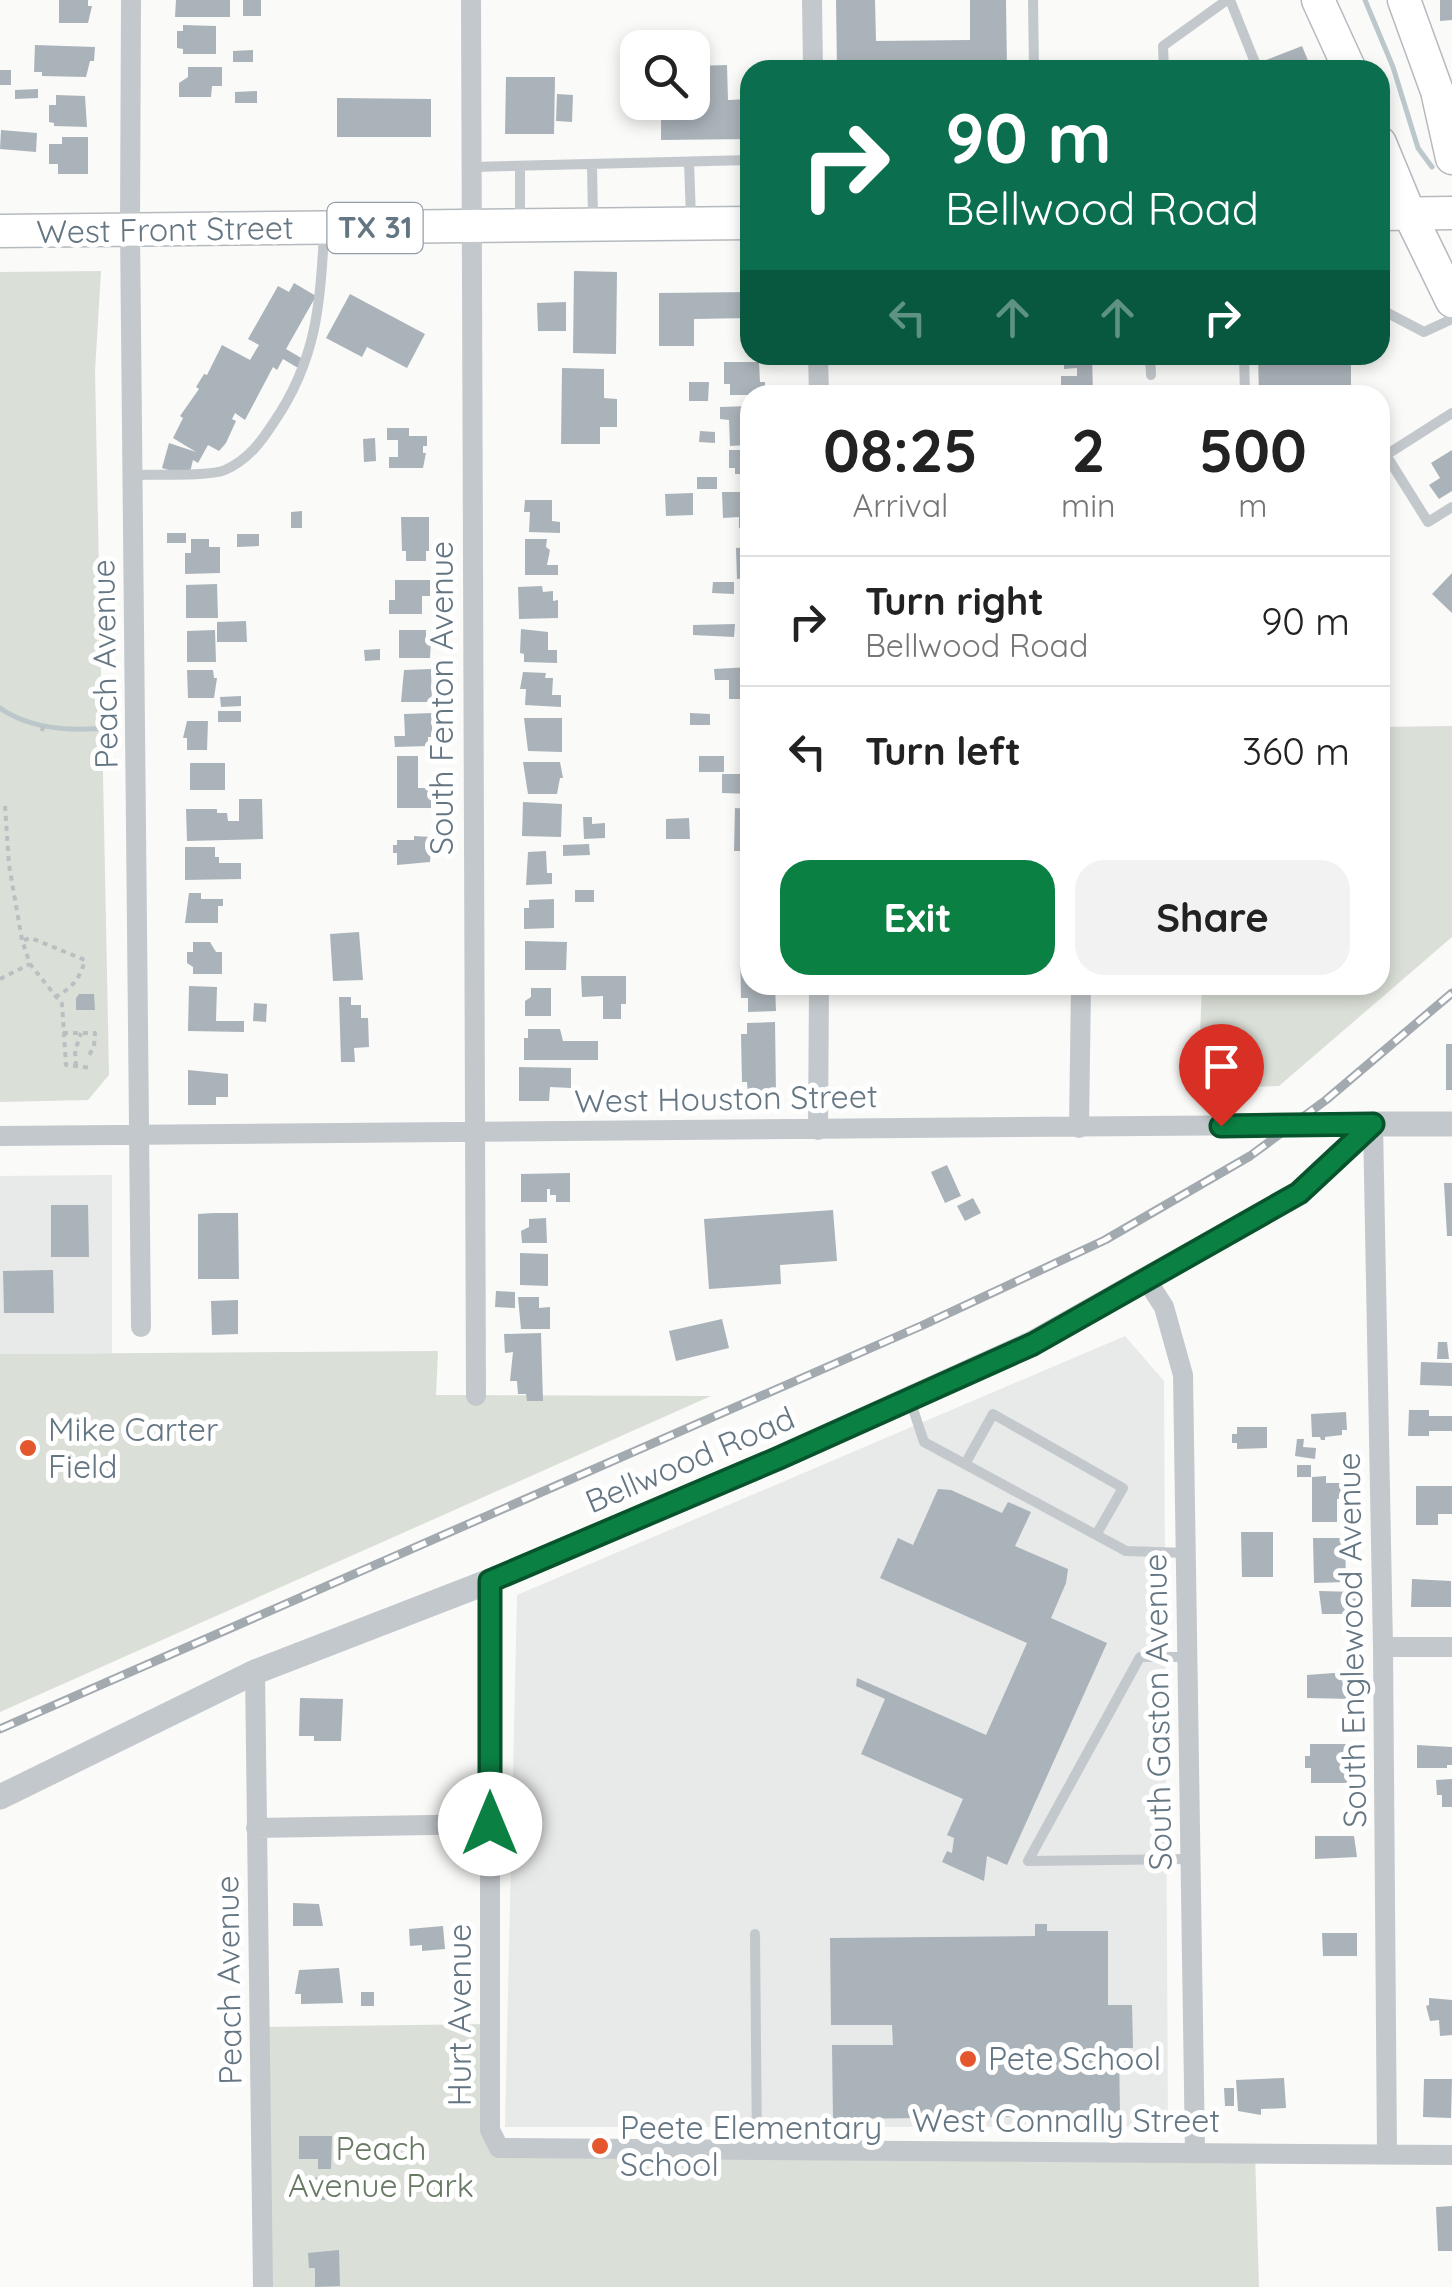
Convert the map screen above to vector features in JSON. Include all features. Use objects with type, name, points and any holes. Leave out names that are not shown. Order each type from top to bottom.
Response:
[{"type":"main road","points":[[1318,0],[1345,60]]},
{"type":"main road","points":[[1404,0],[1437,91],[1452,158]]},
{"type":"main road","points":[[1394,214],[1452,213]]},
{"type":"main road","points":[[1394,214],[1452,301]]},
{"type":"main road","name":"West Front Street","points":[[0,232],[740,223]]},
{"type":"street","name":"Peach Avenue","points":[[131,0],[141,1327]]},
{"type":"street","name":"South Fenton Avenue","points":[[471,0],[472,1134],[476,1396]]},
{"type":"street","points":[[812,0],[813,60]]},
{"type":"street","points":[[818,1130],[819,995]]},
{"type":"street","points":[[1079,1128],[1081,995]]},
{"type":"street","name":"Bellwood Road","points":[[0,1796],[254,1672],[490,1581],[1033,1344],[1299,1193],[1373,1124]]},
{"type":"street","name":"South Englewood Avenue","points":[[1373,1124],[1387,2155]]},
{"type":"street","name":"West Houston Street","points":[[0,1136],[1452,1124]]},
{"type":"street","name":"South Gaston Avenue","points":[[1146,1278],[1164,1307],[1183,1374],[1194,2152]]},
{"type":"street","name":"Hurt Avenue","points":[[490,1581],[490,2130],[498,2148]]},
{"type":"street","points":[[1383,1648],[1452,1647]]},
{"type":"street","name":"Peach Avenue","points":[[254,1672],[264,2287]]},
{"type":"street","points":[[256,1828],[490,1824]]},
{"type":"street","name":"West Connally Street","points":[[498,2148],[1452,2155]]},
{"type":"lane","points":[[1034,0],[1034,60]]},
{"type":"lane","points":[[1164,60],[1164,46],[1228,0],[1254,60]]},
{"type":"lane","points":[[472,167],[740,160]]},
{"type":"lane","points":[[689,162],[691,224]]},
{"type":"lane","points":[[592,164],[593,225]]},
{"type":"lane","points":[[520,166],[520,226]]},
{"type":"lane","points":[[132,475],[223,471],[254,451],[283,409],[309,357],[318,317],[324,228]]},
{"type":"lane","points":[[1390,315],[1424,332],[1452,319]]},
{"type":"lane","points":[[1150,365],[1151,375]]},
{"type":"lane","points":[[1390,452],[1452,413]]},
{"type":"lane","points":[[1390,461],[1428,522],[1452,507]]},
{"type":"lane","points":[[909,1400],[924,1442],[1126,1551],[1186,1553]]},
{"type":"lane","points":[[965,1464],[994,1414],[1123,1488],[1096,1535]]},
{"type":"lane","points":[[1188,1657],[1140,1657],[1028,1861],[1190,1859]]},
{"type":"lane","points":[[755,1934],[757,2149]]},
{"type":"path","points":[[42,731],[44,721]]},
{"type":"path","points":[[5,806],[9,865],[30,964],[62,1004],[66,1065],[93,1068]]},
{"type":"path","points":[[22,940],[32,938],[86,960],[82,974],[71,988],[56,996]]},
{"type":"path","points":[[0,979],[30,964]]},
{"type":"path","points":[[64,1033],[95,1033],[89,1055]]},
{"type":"path","points":[[76,1066],[74,1051],[81,1033]]},
{"type":"shaded area","points":[[112,1175],[112,1353],[0,1354],[0,1176]]},
{"type":"shaded area","points":[[1125,1336],[1164,1381],[1168,2127],[505,2127],[517,1595]]},
{"type":"green space","points":[[101,271],[95,371],[109,1075],[88,1100],[0,1102],[0,272]]},
{"type":"green space","points":[[1452,726],[1452,937],[1390,990],[1390,727]]},
{"type":"green space","points":[[1202,995],[1385,995],[1279,1086],[1198,1089]]},
{"type":"green space","points":[[438,1351],[436,1395],[711,1396],[0,1712],[0,1354]]},
{"type":"green space","name":"Peach Avenue Park","points":[[490,2024],[499,2147],[1255,2153],[1259,2287],[263,2287],[260,2027]]},
{"type":"building","points":[[59,0],[88,0],[88,6],[92,6],[88,23],[59,23]]},
{"type":"building","points":[[176,0],[230,0],[230,17],[175,17]]},
{"type":"building","points":[[243,0],[261,0],[261,16],[243,16]]},
{"type":"building","points":[[836,0],[875,0],[876,41],[970,40],[970,0],[1006,0],[1007,60],[837,60]]},
{"type":"building","points":[[1440,0],[1452,0],[1452,20],[1440,21]]},
{"type":"building","points":[[183,25],[216,26],[216,54],[183,54],[183,49],[177,48],[177,31],[183,31]]},
{"type":"building","points":[[35,45],[95,47],[94,61],[90,61],[86,77],[42,76],[42,72],[34,72]]},
{"type":"building","points":[[1302,46],[1308,60],[1266,60]]},
{"type":"building","points":[[253,50],[253,62],[233,62],[233,51]]},
{"type":"building","points":[[710,65],[727,65],[728,100],[740,99],[740,139],[661,140],[661,120],[710,120]]},
{"type":"building","points":[[188,67],[222,67],[222,86],[212,86],[211,97],[179,97],[179,83],[188,77]]},
{"type":"building","points":[[0,70],[11,70],[11,85],[0,85]]},
{"type":"building","points":[[506,77],[555,77],[554,134],[505,134]]},
{"type":"building","points":[[38,89],[38,98],[15,99],[15,90]]},
{"type":"building","points":[[257,91],[257,103],[235,103],[235,92]]},
{"type":"building","points":[[557,94],[573,95],[572,122],[556,121]]},
{"type":"building","points":[[56,95],[85,96],[87,127],[54,126],[49,122],[49,105],[56,105]]},
{"type":"building","points":[[337,98],[431,99],[431,137],[337,137]]},
{"type":"building","points":[[1,130],[37,133],[36,152],[0,149]]},
{"type":"building","points":[[62,137],[88,137],[88,174],[58,174],[58,164],[49,164],[49,144],[62,144]]},
{"type":"building","points":[[574,271],[617,272],[616,354],[573,353]]},
{"type":"building","points":[[294,283],[316,296],[286,349],[303,359],[298,368],[283,359],[277,370],[273,367],[245,420],[235,413],[232,419],[236,421],[226,443],[219,451],[208,445],[198,463],[193,460],[189,476],[162,468],[169,443],[196,452],[173,438],[183,418],[180,416],[222,345],[250,360],[259,345],[248,339],[278,286],[289,292]]},
{"type":"building","points":[[740,292],[740,318],[694,319],[694,346],[659,346],[659,293]]},
{"type":"building","points":[[350,294],[425,334],[407,368],[367,347],[362,357],[326,338]]},
{"type":"building","points":[[566,302],[566,331],[538,331],[537,303]]},
{"type":"building","points":[[724,362],[759,365],[760,382],[765,382],[740,385],[740,395],[730,395],[730,384],[724,384]]},
{"type":"building","points":[[1064,365],[1092,365],[1093,385],[1061,385],[1061,376],[1077,376],[1077,368],[1064,369]]},
{"type":"building","points":[[1258,365],[1351,365],[1351,385],[1259,385]]},
{"type":"building","points":[[562,368],[604,369],[604,398],[617,399],[617,427],[600,427],[600,444],[561,444]]},
{"type":"building","points":[[689,382],[709,382],[708,401],[689,401]]},
{"type":"building","points":[[740,406],[740,445],[730,446],[729,420],[720,419],[720,407]]},
{"type":"building","points":[[387,428],[409,428],[409,436],[427,436],[423,468],[389,468],[389,457],[398,457],[398,440],[387,440]]},
{"type":"building","points":[[700,431],[715,432],[715,443],[699,442]]},
{"type":"building","points":[[375,438],[376,461],[364,462],[363,439]]},
{"type":"building","points":[[729,450],[740,450],[740,474],[729,468]]},
{"type":"building","points":[[1452,450],[1452,491],[1439,499],[1429,485],[1440,478],[1431,463]]},
{"type":"building","points":[[697,477],[717,477],[717,489],[697,489]]},
{"type":"building","points":[[722,492],[740,492],[740,528],[739,517],[723,518]]},
{"type":"building","points":[[693,493],[693,515],[666,516],[665,494]]},
{"type":"building","points":[[525,500],[552,500],[552,521],[560,522],[560,533],[529,532],[530,512],[524,512]]},
{"type":"building","points":[[302,511],[302,528],[291,528],[291,512]]},
{"type":"building","points":[[401,517],[429,517],[426,561],[406,561]]},
{"type":"building","points":[[167,533],[186,533],[186,543],[167,543]]},
{"type":"building","points":[[237,534],[259,534],[259,546],[237,547]]},
{"type":"building","points":[[191,539],[209,539],[209,547],[220,547],[220,573],[185,574],[185,553],[191,553]]},
{"type":"building","points":[[525,539],[547,539],[547,565],[558,565],[558,575],[525,575]]},
{"type":"building","points":[[736,548],[740,548],[740,579],[737,579]]},
{"type":"building","points":[[1452,573],[1452,613],[1432,594]]},
{"type":"building","points":[[395,580],[430,580],[430,596],[422,596],[422,614],[389,614],[389,600],[395,600]]},
{"type":"building","points":[[713,582],[734,582],[734,594],[712,593]]},
{"type":"building","points":[[217,584],[218,618],[186,618],[186,585]]},
{"type":"building","points":[[542,586],[543,592],[553,591],[553,601],[558,600],[558,618],[519,619],[518,587]]},
{"type":"building","points":[[246,621],[247,642],[217,642],[217,622]]},
{"type":"building","points":[[735,624],[734,637],[693,635],[693,625]]},
{"type":"building","points":[[521,629],[548,632],[548,650],[557,650],[557,663],[524,662],[524,654],[520,653]]},
{"type":"building","points":[[215,630],[216,662],[187,662],[187,631]]},
{"type":"building","points":[[399,630],[426,630],[426,640],[431,640],[430,658],[399,658]]},
{"type":"building","points":[[380,649],[380,660],[365,661],[364,650]]},
{"type":"building","points":[[740,668],[740,699],[729,699],[729,680],[715,680],[714,669]]},
{"type":"building","points":[[431,669],[432,702],[401,702],[404,670]]},
{"type":"building","points":[[187,670],[213,670],[217,678],[214,698],[188,698]]},
{"type":"building","points":[[523,672],[546,673],[545,678],[553,678],[552,695],[561,695],[561,707],[525,705],[526,689],[520,689]]},
{"type":"building","points":[[241,696],[241,706],[221,707],[220,697]]},
{"type":"building","points":[[218,711],[241,711],[241,722],[218,722]]},
{"type":"building","points":[[432,713],[428,746],[395,747],[394,736],[405,736],[404,714]]},
{"type":"building","points":[[690,713],[710,714],[710,725],[690,725]]},
{"type":"building","points":[[524,718],[562,718],[562,752],[528,751]]},
{"type":"building","points":[[187,721],[208,721],[207,750],[187,750],[187,738],[183,738]]},
{"type":"building","points":[[397,756],[418,756],[418,788],[431,788],[431,808],[397,808]]},
{"type":"building","points":[[699,756],[724,756],[724,772],[699,772]]},
{"type":"building","points":[[523,762],[560,762],[563,778],[557,794],[528,794]]},
{"type":"building","points":[[190,763],[225,763],[225,790],[190,790]]},
{"type":"building","points":[[722,774],[740,774],[740,794],[722,793]]},
{"type":"building","points":[[239,799],[262,799],[263,839],[187,841],[186,809],[217,809],[217,813],[227,813],[228,821],[239,821]]},
{"type":"building","points":[[523,802],[562,804],[561,837],[522,836]]},
{"type":"building","points":[[735,808],[740,808],[740,851],[734,851]]},
{"type":"building","points":[[583,817],[592,817],[592,824],[605,823],[605,838],[584,839]]},
{"type":"building","points":[[689,818],[690,839],[666,839],[666,819]]},
{"type":"building","points":[[414,836],[432,837],[430,862],[397,865],[393,845],[397,845],[397,840],[414,840]]},
{"type":"building","points":[[589,844],[590,855],[563,856],[563,845]]},
{"type":"building","points":[[185,847],[215,847],[219,863],[241,863],[241,879],[185,880]]},
{"type":"building","points":[[546,851],[552,884],[526,885],[528,852]]},
{"type":"building","points":[[575,890],[594,890],[594,902],[575,902]]},
{"type":"building","points":[[189,893],[201,893],[201,899],[223,899],[223,906],[218,906],[218,923],[185,923]]},
{"type":"building","points":[[554,899],[554,928],[524,929],[524,908],[529,908],[529,900]]},
{"type":"building","points":[[359,932],[363,980],[333,981],[330,934]]},
{"type":"building","points":[[525,941],[567,942],[566,970],[525,970]]},
{"type":"building","points":[[193,942],[210,942],[216,952],[222,952],[222,974],[193,974],[187,952],[193,952]]},
{"type":"building","points":[[581,976],[626,976],[626,1004],[621,1004],[621,1019],[603,1019],[603,996],[582,997]]},
{"type":"building","points":[[189,986],[217,987],[216,1021],[244,1021],[244,1032],[188,1031]]},
{"type":"building","points":[[531,988],[551,988],[551,1016],[525,1016],[525,1001],[531,997]]},
{"type":"building","points":[[79,994],[94,994],[95,1010],[76,1010]]},
{"type":"building","points":[[775,995],[776,1011],[748,1012],[748,998],[741,998]]},
{"type":"building","points":[[339,997],[351,997],[351,1005],[361,1005],[361,1018],[368,1018],[369,1047],[354,1048],[355,1062],[341,1062]]},
{"type":"building","points":[[254,1003],[267,1004],[266,1022],[253,1021]]},
{"type":"building","points":[[775,1022],[776,1094],[748,1095],[747,1082],[742,1082],[741,1034],[747,1034],[747,1023]]},
{"type":"building","points":[[528,1029],[560,1029],[563,1041],[598,1041],[598,1060],[524,1060]]},
{"type":"building","points":[[1446,1044],[1452,1044],[1452,1090],[1446,1090]]},
{"type":"building","points":[[519,1067],[571,1068],[571,1088],[550,1087],[549,1101],[519,1101]]},
{"type":"building","points":[[188,1070],[228,1074],[228,1097],[216,1097],[216,1105],[188,1105]]},
{"type":"building","points":[[947,1165],[961,1196],[945,1203],[931,1172]]},
{"type":"building","points":[[570,1173],[570,1202],[556,1202],[556,1195],[550,1195],[547,1189],[547,1202],[521,1202],[521,1174]]},
{"type":"building","points":[[1444,1183],[1452,1183],[1452,1236],[1447,1236]]},
{"type":"building","points":[[973,1198],[981,1213],[965,1221],[957,1206]]},
{"type":"building","points":[[51,1205],[88,1205],[89,1257],[51,1257]]},
{"type":"building","points":[[833,1210],[837,1261],[780,1265],[781,1284],[709,1289],[704,1219]]},
{"type":"building","points":[[238,1213],[239,1279],[198,1279],[198,1214]]},
{"type":"building","points":[[546,1218],[547,1243],[522,1243],[521,1231],[529,1227],[529,1219]]},
{"type":"building","points":[[520,1253],[548,1254],[548,1286],[520,1285]]},
{"type":"building","points":[[53,1270],[54,1313],[4,1313],[3,1271]]},
{"type":"building","points":[[496,1291],[515,1292],[515,1308],[495,1307]]},
{"type":"building","points":[[518,1297],[539,1297],[539,1308],[550,1307],[550,1329],[521,1329]]},
{"type":"building","points":[[238,1300],[238,1334],[212,1335],[211,1301]]},
{"type":"building","points":[[722,1319],[729,1348],[676,1361],[669,1331]]},
{"type":"building","points":[[541,1333],[543,1401],[527,1401],[526,1394],[518,1394],[517,1381],[510,1381],[513,1352],[505,1353],[504,1334]]},
{"type":"building","points":[[1438,1342],[1447,1342],[1449,1359],[1437,1359]]},
{"type":"building","points":[[1421,1362],[1452,1363],[1452,1386],[1420,1385]]},
{"type":"building","points":[[1409,1410],[1429,1410],[1429,1416],[1452,1416],[1452,1431],[1408,1436]]},
{"type":"building","points":[[1346,1412],[1347,1430],[1342,1430],[1342,1435],[1325,1440],[1312,1437],[1311,1414]]},
{"type":"building","points":[[1237,1427],[1267,1427],[1267,1448],[1237,1449],[1232,1434],[1237,1434]]},
{"type":"building","points":[[1297,1439],[1304,1439],[1303,1447],[1316,1448],[1315,1459],[1295,1456]]},
{"type":"building","points":[[1297,1465],[1311,1465],[1311,1477],[1297,1477]]},
{"type":"building","points":[[1326,1476],[1326,1483],[1342,1483],[1337,1522],[1312,1522],[1312,1477]]},
{"type":"building","points":[[1416,1486],[1452,1486],[1452,1514],[1438,1514],[1438,1525],[1416,1525]]},
{"type":"building","points":[[938,1489],[951,1490],[1002,1513],[1008,1502],[1031,1512],[1015,1546],[1068,1569],[1051,1618],[1107,1643],[1007,1865],[987,1856],[984,1881],[942,1862],[947,1851],[952,1853],[954,1838],[947,1835],[963,1799],[861,1754],[885,1699],[856,1686],[857,1678],[986,1735],[1027,1643],[880,1578],[898,1538],[913,1545]]},
{"type":"building","points":[[1241,1532],[1273,1532],[1273,1577],[1242,1577]]},
{"type":"building","points":[[1313,1538],[1345,1538],[1346,1582],[1314,1583]]},
{"type":"building","points":[[1412,1579],[1451,1581],[1451,1607],[1411,1607]]},
{"type":"building","points":[[1319,1591],[1357,1592],[1354,1614],[1322,1614]]},
{"type":"building","points":[[1307,1675],[1352,1675],[1353,1699],[1307,1698]]},
{"type":"building","points":[[300,1698],[343,1699],[341,1741],[314,1741],[314,1736],[299,1736]]},
{"type":"building","points":[[1310,1744],[1348,1744],[1348,1783],[1311,1783],[1311,1768],[1305,1768]]},
{"type":"building","points":[[1417,1745],[1452,1747],[1452,1765],[1417,1768]]},
{"type":"building","points":[[1452,1779],[1452,1807],[1442,1807],[1436,1780]]},
{"type":"building","points":[[1315,1836],[1354,1836],[1357,1857],[1315,1859]]},
{"type":"building","points":[[293,1903],[319,1904],[323,1926],[293,1926]]},
{"type":"building","points":[[1035,1924],[1047,1924],[1047,1931],[1108,1931],[1108,2005],[1132,2005],[1133,2048],[1119,2048],[1120,2116],[833,2119],[832,2045],[893,2045],[892,2025],[831,2025],[830,1938],[1035,1936]]},
{"type":"building","points":[[443,1926],[445,1949],[422,1951],[422,1945],[410,1946],[409,1929]]},
{"type":"building","points":[[1322,1933],[1357,1933],[1357,1956],[1323,1956]]},
{"type":"building","points":[[339,1968],[343,2003],[301,2004],[301,1994],[295,1994],[299,1970]]},
{"type":"building","points":[[361,1992],[374,1992],[374,2006],[361,2006]]},
{"type":"building","points":[[1429,1998],[1452,2000],[1452,2035],[1440,2036],[1439,2020],[1430,2021],[1426,2006]]},
{"type":"building","points":[[1284,2078],[1286,2108],[1261,2109],[1261,2115],[1238,2111],[1236,2080]]},
{"type":"building","points":[[1424,2079],[1452,2079],[1451,2118],[1423,2117]]},
{"type":"building","points":[[1224,2088],[1234,2088],[1234,2106],[1225,2106]]},
{"type":"building","points":[[299,2136],[332,2136],[331,2169],[318,2169],[318,2159],[299,2159]]},
{"type":"building","points":[[333,2177],[333,2190],[324,2191],[325,2200],[305,2200],[305,2190],[299,2190],[299,2178]]},
{"type":"building","points":[[1452,2206],[1452,2251],[1438,2251],[1436,2207]]},
{"type":"building","points":[[339,2250],[340,2286],[315,2287],[315,2268],[309,2268],[308,2253]]},
{"type":"waterway","points":[[1365,0],[1393,67],[1418,148],[1432,167]]},
{"type":"waterway","points":[[0,708],[26,721],[54,728],[113,727]]},
{"type":"railway","points":[[0,1729],[921,1326],[1105,1240],[1250,1156],[1326,1100],[1452,993]]},
{"type":"place","name":"Mike Carter Field","points":[[28,1448]]},
{"type":"place","name":"Pete School","points":[[968,2059]]},
{"type":"place","name":"Peete Elementary School","points":[[600,2146]]},
{"type":"route","points":[[490,1824],[490,1581],[1033,1344],[1299,1193],[1373,1124],[1221,1126]]}]
